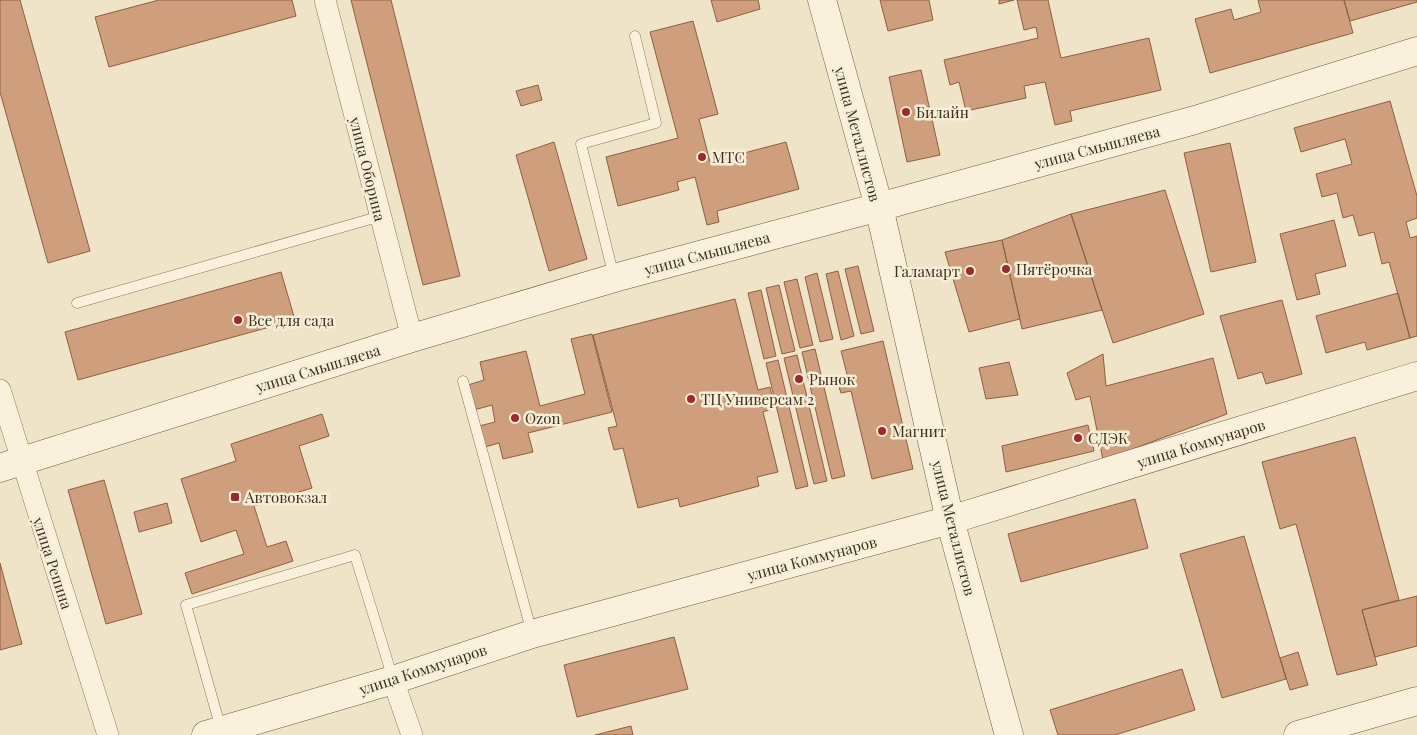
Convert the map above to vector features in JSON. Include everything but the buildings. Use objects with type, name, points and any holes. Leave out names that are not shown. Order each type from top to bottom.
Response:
[{"type":"street","name":"улица Оборина","points":[[325,0],[412,338]]},
{"type":"street","name":"улица Металлистов","points":[[822,0],[878,207],[950,520],[1008,735]]},
{"type":"street","name":"улица Смышляева","points":[[11,465],[412,338],[614,278],[1194,120],[1417,51]]},
{"type":"street","name":"улица Коммунаров","points":[[214,733],[393,680],[532,634],[950,520],[1417,376]]},
{"type":"street","name":"улица Репина","points":[[0,390],[11,465],[108,735]]},
{"type":"street","points":[[393,680],[412,735]]},
{"type":"street","points":[[1298,735],[1417,701]]},
{"type":"lane","points":[[614,278],[581,144],[656,123],[635,36]]},
{"type":"lane","points":[[77,303],[380,216]]},
{"type":"lane","points":[[463,381],[532,634]]},
{"type":"lane","points":[[214,733],[186,605],[355,556],[393,680]]},
{"type":"place","name":"Билайн","points":[[906,112]]},
{"type":"place","name":"МТС","points":[[702,157]]},
{"type":"place","name":"Пятёрочка","points":[[1006,269]]},
{"type":"place","name":"Галамарт","points":[[970,271]]},
{"type":"place","name":"Все для сада","points":[[238,320]]},
{"type":"place","name":"Рынок","points":[[799,379]]},
{"type":"place","name":"ТЦ Универсам 2","points":[[691,399]]},
{"type":"place","name":"Ozon","points":[[515,418]]},
{"type":"place","name":"Магнит","points":[[882,431]]},
{"type":"place","name":"СДЭК","points":[[1078,438]]},
{"type":"place","name":"Автовокзал","points":[[235,497]]}]
